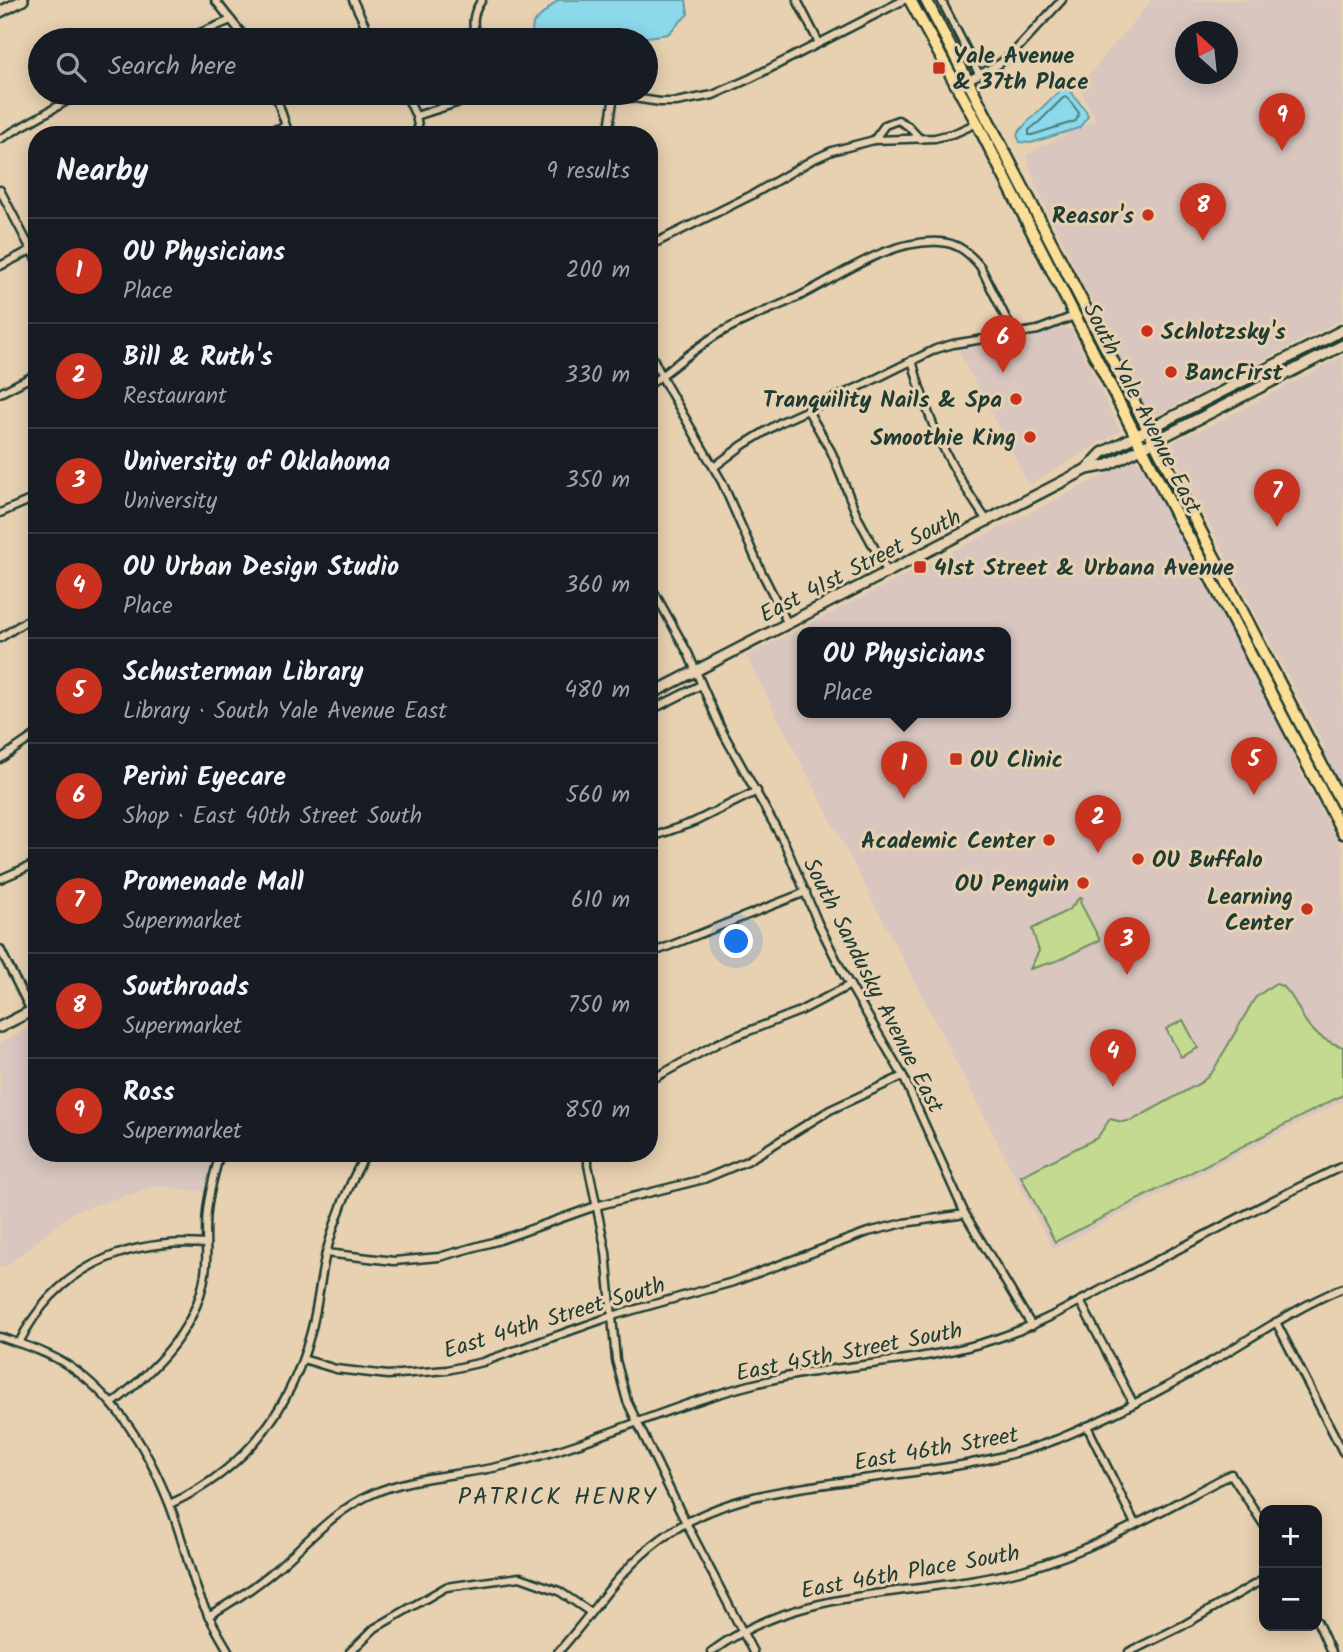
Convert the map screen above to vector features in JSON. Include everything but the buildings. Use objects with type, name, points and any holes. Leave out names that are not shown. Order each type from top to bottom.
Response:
[{"type":"main road","points":[[0,12],[23,0]]},
{"type":"main road","name":"South Yale Avenue East","points":[[910,0],[977,123],[1135,436],[1340,810]]},
{"type":"main road","name":"South Yale Avenue East","points":[[926,0],[1242,610],[1340,810],[1343,833]]},
{"type":"main road","points":[[1340,333],[1340,346]]},
{"type":"main road","name":"East 41st Street South","points":[[1087,469],[1102,453],[1340,333]]},
{"type":"main road","name":"East 41st Street South","points":[[658,690],[1087,469],[1108,465],[1340,346]]},
{"type":"main road","points":[[1223,600],[1242,610]]},
{"type":"main road","points":[[0,1027],[28,1012]]},
{"type":"street","points":[[215,0],[238,28]]},
{"type":"street","points":[[353,0],[366,28]]},
{"type":"street","points":[[475,28],[473,19],[476,7],[482,0]]},
{"type":"street","points":[[797,0],[819,43]]},
{"type":"street","points":[[658,102],[695,99],[729,88],[904,0]]},
{"type":"street","points":[[941,0],[979,74]]},
{"type":"street","points":[[957,86],[999,64],[1021,47],[1062,0]]},
{"type":"street","points":[[212,28],[232,20]]},
{"type":"street","points":[[0,139],[60,105]]},
{"type":"street","points":[[279,105],[286,126]]},
{"type":"street","points":[[411,105],[418,126]]},
{"type":"street","points":[[416,116],[450,105]]},
{"type":"street","points":[[609,126],[612,105]]},
{"type":"street","points":[[874,140],[885,125],[898,120],[920,139]]},
{"type":"street","points":[[658,242],[752,195],[812,160],[846,146],[874,140],[945,136],[977,123]]},
{"type":"street","points":[[0,190],[28,239]]},
{"type":"street","points":[[658,378],[731,326],[794,299],[864,262],[898,248],[940,242],[956,245],[980,266],[1014,334]]},
{"type":"street","points":[[0,266],[28,252]]},
{"type":"street","points":[[714,467],[771,427],[912,360],[953,344],[1038,330],[1074,316]]},
{"type":"street","points":[[912,360],[922,398],[940,444],[954,471],[988,522]]},
{"type":"street","points":[[658,370],[714,467],[788,624]]},
{"type":"street","points":[[0,393],[28,379]]},
{"type":"street","points":[[807,409],[832,453],[858,518],[888,573]]},
{"type":"street","points":[[0,513],[28,501]]},
{"type":"street","name":"South Sandusky Avenue East","points":[[658,599],[688,653],[722,731],[785,844],[850,985],[903,1076],[965,1214],[1032,1326]]},
{"type":"street","points":[[0,638],[28,620]]},
{"type":"street","points":[[658,706],[701,685]]},
{"type":"street","points":[[0,760],[28,740]]},
{"type":"street","points":[[658,835],[704,818],[757,791]]},
{"type":"street","points":[[0,879],[28,868]]},
{"type":"street","points":[[658,950],[806,892]]},
{"type":"street","points":[[0,949],[28,998]]},
{"type":"street","points":[[658,1076],[718,1043],[800,1011],[850,985]]},
{"type":"street","points":[[326,1253],[394,1261],[439,1257],[500,1240],[596,1206],[724,1171],[747,1161],[830,1110],[903,1076]]},
{"type":"street","points":[[112,1404],[162,1360],[188,1324],[202,1289],[206,1214],[218,1162]]},
{"type":"street","points":[[170,1504],[194,1493],[223,1474],[265,1430],[282,1406],[303,1359],[312,1330],[326,1253],[361,1162]]},
{"type":"street","points":[[588,1162],[607,1252],[620,1377],[636,1423],[753,1652]]},
{"type":"street","name":"East 45th Street South","points":[[208,1616],[251,1590],[337,1514],[373,1493],[403,1483],[505,1466],[750,1385],[832,1368],[968,1348],[1032,1326],[1164,1259],[1262,1205],[1343,1166]]},
{"type":"street","name":"East 44th Street South","points":[[303,1359],[336,1369],[388,1375],[447,1370],[483,1362],[612,1316],[733,1282],[868,1232],[904,1223],[965,1214]]},
{"type":"street","points":[[19,1343],[35,1314],[53,1294],[92,1264],[118,1252],[150,1245],[206,1244]]},
{"type":"street","name":"East 46th Street","points":[[558,1652],[623,1571],[662,1538],[686,1523],[729,1503],[753,1496],[965,1465],[1031,1449],[1133,1403],[1276,1322],[1343,1288]]},
{"type":"street","points":[[1080,1301],[1133,1403]]},
{"type":"street","points":[[1276,1322],[1343,1452]]},
{"type":"street","points":[[0,1337],[45,1353],[69,1366],[112,1404],[131,1429],[150,1460],[170,1504],[208,1616],[229,1652]]},
{"type":"street","points":[[1087,1426],[1135,1524]]},
{"type":"street","name":"East 46th Place South","points":[[711,1652],[742,1631],[792,1610],[822,1602],[1022,1570],[1091,1545],[1231,1474],[1259,1517]]},
{"type":"street","points":[[351,1652],[375,1628],[446,1587],[520,1577],[559,1591],[590,1612]]},
{"type":"street","points":[[1129,1652],[1182,1626],[1259,1582]]},
{"type":"street","points":[[1322,1631],[1331,1652]]},
{"type":"shaded area","points":[[1152,0],[1343,0],[1343,319],[1153,417],[1145,414],[1102,331],[1092,297],[1088,294],[1037,188],[1026,155],[1095,119],[1079,86]]},
{"type":"shaded area","points":[[1066,327],[1072,330],[1120,431],[1029,485],[957,348],[1025,339]]},
{"type":"shaded area","points":[[1343,356],[1343,789],[1323,752],[1326,750],[1171,446],[1178,439],[1212,425]]},
{"type":"shaded area","points":[[1134,460],[1143,465],[1293,751],[1299,771],[1343,850],[1343,1101],[1053,1249],[746,656],[797,630],[797,718],[1011,718],[1011,627],[803,627]]},
{"type":"shaded area","points":[[28,1029],[28,1162],[213,1162],[205,1192],[157,1186],[73,1212],[5,1267],[0,1265],[0,1043]]},
{"type":"green space","points":[[1082,898],[1080,902],[1100,940],[1059,960],[1030,969],[1039,951],[1032,929],[1070,909]]},
{"type":"green space","points":[[1274,984],[1286,989],[1305,1021],[1316,1033],[1343,1047],[1343,1095],[1055,1242],[1021,1176],[1097,1138],[1110,1119],[1122,1122],[1133,1120],[1202,1082],[1213,1071],[1255,998]]},
{"type":"green space","points":[[1183,1020],[1198,1048],[1181,1057],[1166,1029]]},
{"type":"water","points":[[558,0],[686,0],[688,14],[668,34],[658,35],[658,28],[532,28],[533,23]]},
{"type":"water","points":[[1067,87],[1088,116],[1079,128],[1031,143],[1020,142],[1017,135],[1030,119]]},
{"type":"place","name":"Yale Avenue & 37th Place","points":[[939,68]]},
{"type":"place","name":"Ross","points":[[1282,151]]},
{"type":"place","name":"Reasor's","points":[[1148,215]]},
{"type":"place","name":"Southroads","points":[[1203,241]]},
{"type":"place","name":"Schlotzsky's","points":[[1147,331]]},
{"type":"place","name":"BancFirst","points":[[1171,372]]},
{"type":"place","name":"Perini Eyecare","points":[[1003,373]]},
{"type":"place","name":"Tranquility Nails & Spa","points":[[1016,399]]},
{"type":"place","name":"Smoothie King","points":[[1030,437]]},
{"type":"place","name":"Promenade Mall","points":[[1277,527]]},
{"type":"place","name":"41st Street & Urbana Avenue","points":[[920,567]]},
{"type":"place","name":"OU Clinic","points":[[956,759]]},
{"type":"place","name":"Schusterman Library","points":[[1254,795]]},
{"type":"place","name":"OU Physicians","points":[[904,799]]},
{"type":"place","name":"Academic Center","points":[[1049,840]]},
{"type":"place","name":"Bill & Ruth's","points":[[1098,853]]},
{"type":"place","name":"OU Buffalo","points":[[1138,859]]},
{"type":"place","name":"OU Penguin","points":[[1083,883]]},
{"type":"place","name":"Learning Center","points":[[1307,909]]},
{"type":"place","name":"University of Oklahoma","points":[[1127,975]]},
{"type":"place","name":"OU Urban Design Studio","points":[[1113,1087]]},
{"type":"district","name":"PATRICK HENRY","points":[[558,1496]]}]
